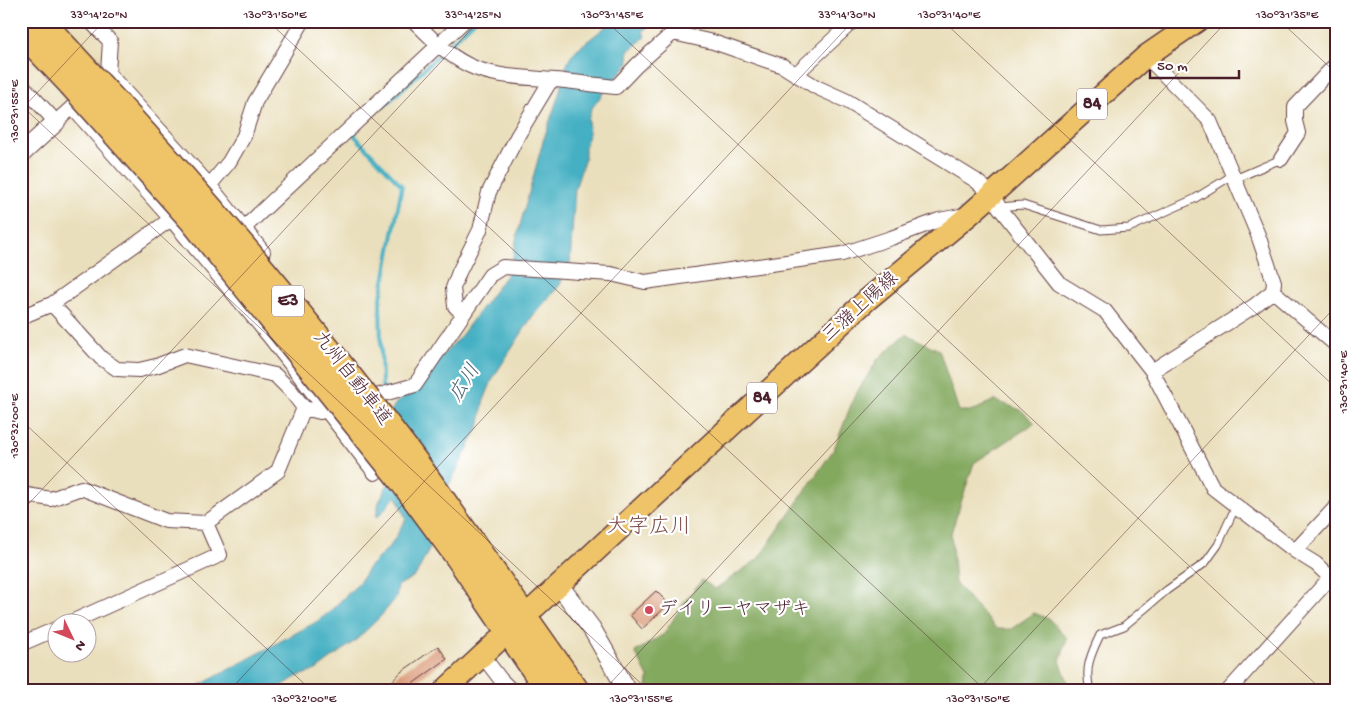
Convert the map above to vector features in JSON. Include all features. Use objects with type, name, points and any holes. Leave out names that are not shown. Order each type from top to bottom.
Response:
[{"type":"highway","name":"九州自動車道","points":[[41,21],[84,83],[198,228],[402,481],[466,551],[576,690]]},
{"type":"highway","name":"九州自動車道","points":[[21,31],[84,83]]},
{"type":"highway","name":"九州自動車道","points":[[466,551],[548,690]]},
{"type":"main road","name":"三潴上陽線","points":[[535,607],[868,300],[969,215],[996,201],[1146,56],[1198,21]]},
{"type":"main road","points":[[445,690],[498,641]]},
{"type":"street","points":[[21,154],[56,122],[84,83],[110,41],[90,21]]},
{"type":"street","points":[[21,319],[52,304],[171,219],[210,186],[229,162],[244,136],[255,102],[303,21]]},
{"type":"street","points":[[414,21],[438,46],[470,66],[488,72],[512,76],[612,87],[616,87],[637,65],[673,33],[713,42],[783,66],[816,87],[855,106],[975,180],[996,201],[1059,284],[1105,311],[1152,371],[1213,488],[1295,551],[1316,564],[1333,580],[1230,690]]},
{"type":"street","points":[[244,228],[464,21]]},
{"type":"street","points":[[796,74],[852,21]]},
{"type":"street","points":[[1146,56],[1210,121],[1258,235],[1274,282],[1273,291],[1254,306],[1152,371]]},
{"type":"street","points":[[1281,159],[1298,133],[1295,121],[1295,107],[1336,64]]},
{"type":"street","points":[[463,314],[455,306],[454,288],[459,272],[480,230],[492,186],[518,135],[552,80]]},
{"type":"street","points":[[84,83],[210,186],[380,395]]},
{"type":"street","points":[[84,83],[171,219],[269,336],[375,474]]},
{"type":"street","points":[[21,84],[56,122]]},
{"type":"street","points":[[52,304],[101,358],[117,369],[139,370],[185,355],[275,375],[304,408],[320,412],[415,385],[490,275],[503,267],[574,270],[611,274],[645,282],[655,281],[842,254],[939,220],[969,215]]},
{"type":"street","points":[[1273,291],[1336,346]]},
{"type":"street","points":[[21,494],[51,499],[82,488],[166,521],[206,523],[278,472],[304,408]]},
{"type":"street","points":[[1295,551],[1336,507]]},
{"type":"street","points":[[89,614],[220,554],[206,523]]},
{"type":"street","points":[[559,585],[592,629],[627,690]]},
{"type":"street","points":[[21,644],[48,632]]},
{"type":"street","points":[[482,656],[511,690]]},
{"type":"lane","points":[[996,201],[1023,205],[1101,230],[1129,228],[1194,199],[1234,177],[1281,159]]},
{"type":"lane","points":[[1090,690],[1087,679],[1089,657],[1100,635],[1124,626],[1167,590],[1205,563],[1218,545],[1234,510],[1256,520]]},
{"type":"green space","points":[[906,334],[939,350],[959,411],[973,411],[994,400],[1021,410],[1035,423],[974,463],[951,533],[955,583],[997,629],[1011,629],[1034,613],[1049,619],[1067,638],[1060,661],[1071,690],[647,690],[648,677],[635,652],[664,634],[686,599],[702,580],[715,589],[758,559],[834,449],[854,397],[878,359]]},
{"type":"water","name":"広川","points":[[613,21],[655,21],[643,31],[645,36],[643,39],[628,51],[629,63],[592,108],[588,120],[589,134],[585,146],[585,158],[575,189],[570,264],[560,285],[532,317],[493,378],[483,403],[480,424],[439,505],[431,546],[416,575],[398,586],[396,598],[380,617],[355,641],[316,670],[296,677],[279,688],[191,690],[316,622],[359,583],[369,567],[391,545],[406,519],[397,497],[378,517],[376,516],[379,502],[391,477],[391,411],[396,403],[416,389],[441,357],[460,337],[507,274],[512,262],[516,240],[543,141],[560,91],[562,76],[576,50]]},
{"type":"building","name":"デイリーヤマザキ","points":[[656,591],[669,604],[642,629],[630,615]]},
{"type":"building","points":[[438,646],[447,659],[404,690],[384,690],[401,672]]},
{"type":"waterway","points":[[447,47],[474,21]]},
{"type":"waterway","points":[[383,107],[442,52]]},
{"type":"waterway","points":[[356,132],[353,134],[402,186],[380,303],[382,386],[386,390]]},
{"type":"place","name":"デイリーヤマザキ","points":[[649,610]]},
{"type":"district","name":"大字広川","points":[[649,528]]}]
